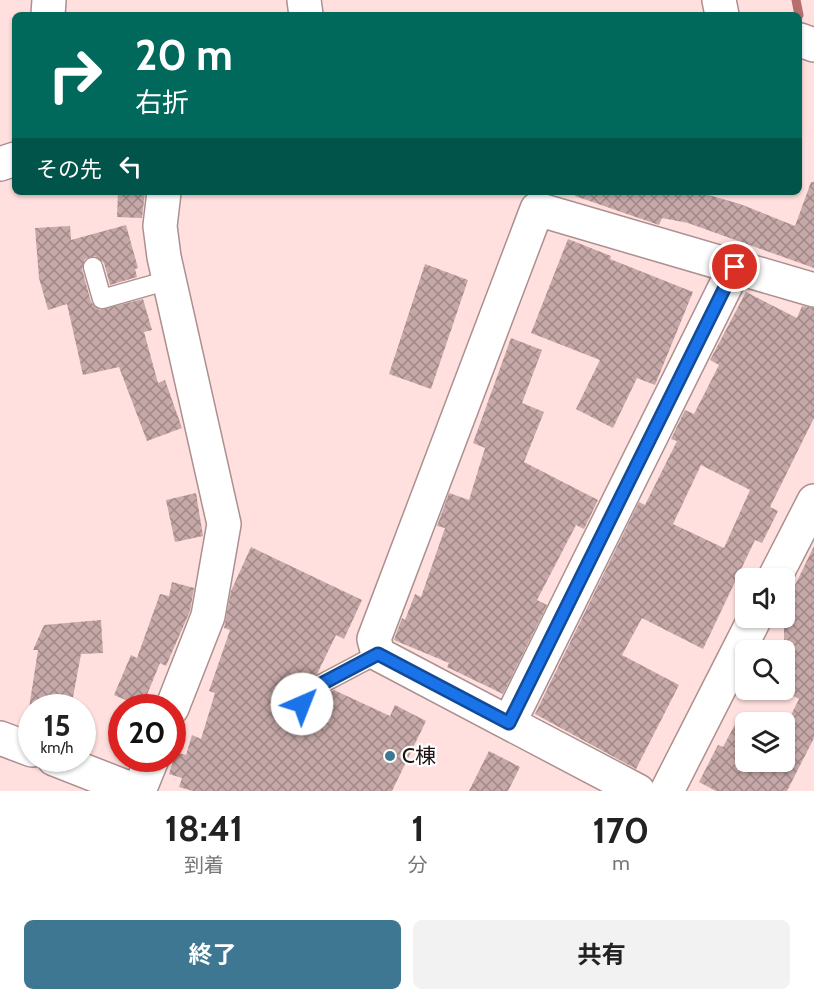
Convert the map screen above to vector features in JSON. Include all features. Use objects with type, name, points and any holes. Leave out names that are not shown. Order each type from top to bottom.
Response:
[{"type":"street","points":[[164,195],[160,226],[169,280],[224,524],[208,616],[177,694]]},
{"type":"street","points":[[638,791],[378,654],[374,639],[537,209],[814,290]]},
{"type":"street","points":[[509,723],[735,267]]},
{"type":"street","points":[[780,568],[814,501]]},
{"type":"street","points":[[667,791],[750,628]]},
{"type":"street","points":[[0,738],[18,745]]},
{"type":"street","points":[[88,772],[138,791],[146,772]]},
{"type":"lane","points":[[93,267],[102,299],[169,280]]},
{"type":"lane","points":[[296,717],[308,691],[378,654]]},
{"type":"building","points":[[811,182],[814,182],[814,268],[688,223],[662,218],[659,225],[575,196],[708,195],[740,204],[795,226]]},
{"type":"building","points":[[118,195],[145,195],[142,218],[117,217]]},
{"type":"building","points":[[126,225],[138,268],[135,269],[137,277],[110,285],[104,263],[95,256],[85,259],[82,269],[91,302],[99,310],[143,299],[152,330],[144,332],[158,383],[165,380],[182,428],[147,441],[119,367],[83,375],[67,304],[48,310],[39,278],[35,228],[70,226],[71,240]]},
{"type":"building","points":[[568,239],[611,256],[610,259],[693,292],[655,385],[637,378],[613,428],[576,409],[600,360],[531,333]]},
{"type":"building","points":[[425,264],[468,280],[431,389],[389,374]]},
{"type":"building","points":[[746,292],[797,318],[802,306],[814,308],[814,418],[770,507],[778,511],[762,543],[755,540],[742,568],[735,568],[735,582],[703,649],[642,618],[622,655],[679,685],[636,769],[535,714],[639,502],[645,505],[677,441],[671,439],[685,410],[694,414],[719,365],[710,360]],"holes":[[[701,465],[750,490],[724,548],[673,524]]]},
{"type":"building","points":[[511,338],[542,350],[522,403],[544,412],[524,462],[598,500],[584,529],[576,525],[537,600],[547,605],[503,694],[447,667],[449,663],[394,640],[402,618],[405,620],[415,594],[421,597],[445,528],[437,526],[449,493],[469,500],[485,448],[473,443]]},
{"type":"building","points":[[196,493],[203,536],[175,542],[166,500]]},
{"type":"building","points":[[814,546],[814,738],[787,791],[716,791],[699,782],[718,745],[723,747],[735,724],[735,772],[795,772],[795,712],[792,712],[799,699],[795,697],[795,640],[784,640],[784,628],[795,628],[795,585]]},
{"type":"building","points":[[251,547],[362,600],[344,639],[336,635],[317,674],[298,686],[285,719],[292,727],[302,726],[317,699],[334,690],[390,716],[395,705],[426,721],[392,791],[193,791],[179,787],[182,778],[169,774],[170,772],[186,772],[186,755],[192,735],[201,739],[215,693],[209,691],[230,630],[224,628],[231,591]]},
{"type":"building","points":[[172,582],[194,588],[190,611],[166,666],[160,663],[147,694],[114,694],[131,655],[137,658],[160,594],[169,596]]},
{"type":"building","points":[[101,620],[103,653],[81,654],[74,694],[31,694],[38,650],[33,650],[44,625]]},
{"type":"building","points":[[489,751],[520,767],[508,791],[469,791]]},
{"type":"waterway","points":[[796,0],[798,12]]},
{"type":"place","name":"C棟","points":[[390,756]]},
{"type":"route","points":[[302,704],[308,691],[378,654],[509,723],[735,267]]}]
